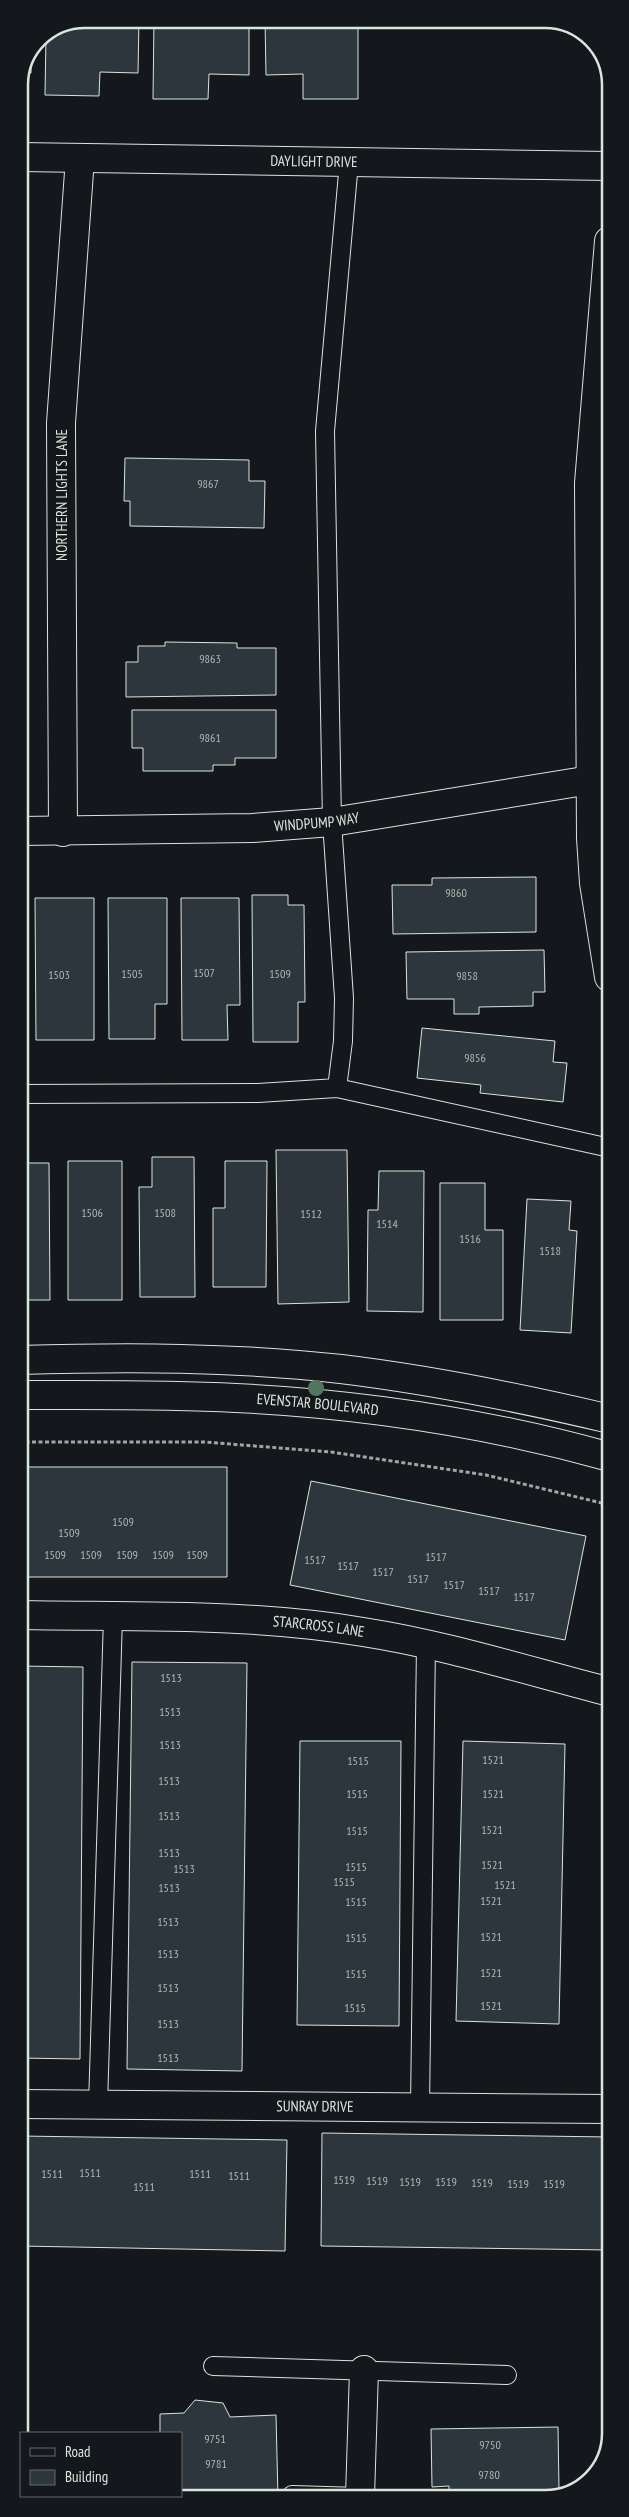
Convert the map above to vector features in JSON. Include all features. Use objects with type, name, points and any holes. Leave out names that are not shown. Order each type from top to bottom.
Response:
[{"type":"street","name":"DAYLIGHT DRIVE","points":[[28,157],[602,166]]},
{"type":"street","name":"NORTHERN LIGHTS LANE","points":[[63,832],[61,422],[80,158]]},
{"type":"street","points":[[602,326],[589,483],[600,779],[594,883],[602,930]]},
{"type":"street","name":"WINDPUMP WAY","points":[[28,831],[252,828],[332,822],[600,779]]},
{"type":"street","points":[[28,1360],[178,1359],[340,1369],[477,1389],[602,1417]]},
{"type":"street","name":"EVENSTAR BOULEVARD","points":[[28,1395],[180,1396],[296,1402],[465,1424],[602,1452]]},
{"type":"street","name":"STARCROSS LANE","points":[[28,1615],[285,1622],[363,1632],[426,1644],[602,1690]]},
{"type":"street","name":"SUNRAY DRIVE","points":[[28,2104],[602,2109]]},
{"type":"street","points":[[360,2490],[364,2370]]},
{"type":"lane","points":[[337,1088],[343,1041],[344,998],[332,822],[325,431],[349,162]]},
{"type":"lane","points":[[28,1094],[258,1093],[337,1088],[602,1146]]},
{"type":"lane","points":[[98,2105],[113,1617]]},
{"type":"lane","points":[[420,2108],[426,1644]]},
{"type":"lane","points":[[213,2366],[507,2375]]},
{"type":"path","points":[[28,1442],[204,1442],[331,1452],[486,1475],[602,1503]]},
{"type":"building","points":[[139,28],[138,73],[100,72],[99,96],[45,95],[46,43],[53,37],[74,29]]},
{"type":"building","points":[[154,28],[249,28],[249,75],[209,74],[208,99],[153,99]]},
{"type":"building","points":[[265,28],[358,28],[358,99],[303,99],[303,74],[266,75]]},
{"type":"building","points":[[125,458],[249,460],[249,481],[265,481],[264,528],[130,526],[130,501],[124,501]]},
{"type":"building","points":[[165,642],[237,643],[237,648],[276,648],[276,695],[126,697],[126,662],[138,662],[138,646],[165,646]]},
{"type":"building","points":[[132,710],[276,710],[276,758],[235,758],[235,765],[213,765],[213,771],[143,771],[143,748],[132,748]]},
{"type":"building","points":[[536,877],[536,932],[393,934],[392,885],[432,885],[432,878]]},
{"type":"building","points":[[252,895],[288,895],[288,905],[304,905],[305,1002],[298,1002],[298,1042],[253,1042]]},
{"type":"building","points":[[35,898],[94,898],[94,1040],[36,1040]]},
{"type":"building","points":[[108,898],[167,898],[167,1004],[155,1004],[155,1039],[109,1039]]},
{"type":"building","points":[[181,898],[239,898],[240,1005],[227,1005],[228,1040],[182,1040]]},
{"type":"building","points":[[544,950],[545,992],[533,992],[533,1006],[479,1007],[479,1014],[454,1014],[454,999],[407,999],[406,952]]},
{"type":"building","points":[[422,1028],[555,1041],[553,1062],[567,1063],[563,1102],[480,1093],[481,1085],[417,1078]]},
{"type":"building","points":[[276,1150],[347,1150],[349,1302],[278,1304]]},
{"type":"building","points":[[152,1157],[194,1157],[195,1297],[140,1297],[139,1187],[152,1187]]},
{"type":"building","points":[[68,1161],[122,1161],[122,1300],[68,1300]]},
{"type":"building","points":[[225,1161],[267,1161],[266,1287],[213,1287],[213,1208],[225,1208]]},
{"type":"building","points":[[28,1163],[49,1163],[50,1300],[28,1300]]},
{"type":"building","points":[[379,1171],[424,1171],[423,1312],[367,1311],[368,1210],[378,1210]]},
{"type":"building","points":[[440,1183],[485,1183],[485,1230],[503,1230],[503,1320],[440,1320]]},
{"type":"building","points":[[527,1199],[571,1201],[569,1230],[577,1231],[571,1333],[520,1330]]},
{"type":"building","points":[[28,1467],[227,1467],[227,1577],[28,1577]]},
{"type":"building","points":[[311,1481],[586,1536],[565,1640],[290,1585]]},
{"type":"building","points":[[132,1662],[247,1663],[242,2071],[127,2069]]},
{"type":"building","points":[[28,1666],[83,1667],[80,2059],[28,2058]]},
{"type":"building","points":[[300,1741],[401,1741],[399,2026],[297,2025]]},
{"type":"building","points":[[463,1741],[565,1744],[559,2024],[456,2021]]},
{"type":"building","points":[[322,2133],[602,2137],[602,2250],[321,2246]]},
{"type":"building","points":[[28,2136],[287,2140],[285,2251],[28,2246]]},
{"type":"building","points":[[195,2400],[223,2403],[230,2417],[276,2415],[278,2489],[182,2489],[182,2432],[160,2432],[160,2414],[184,2413]]},
{"type":"building","points":[[558,2427],[559,2487],[544,2490],[449,2490],[449,2486],[432,2487],[431,2429]]}]
